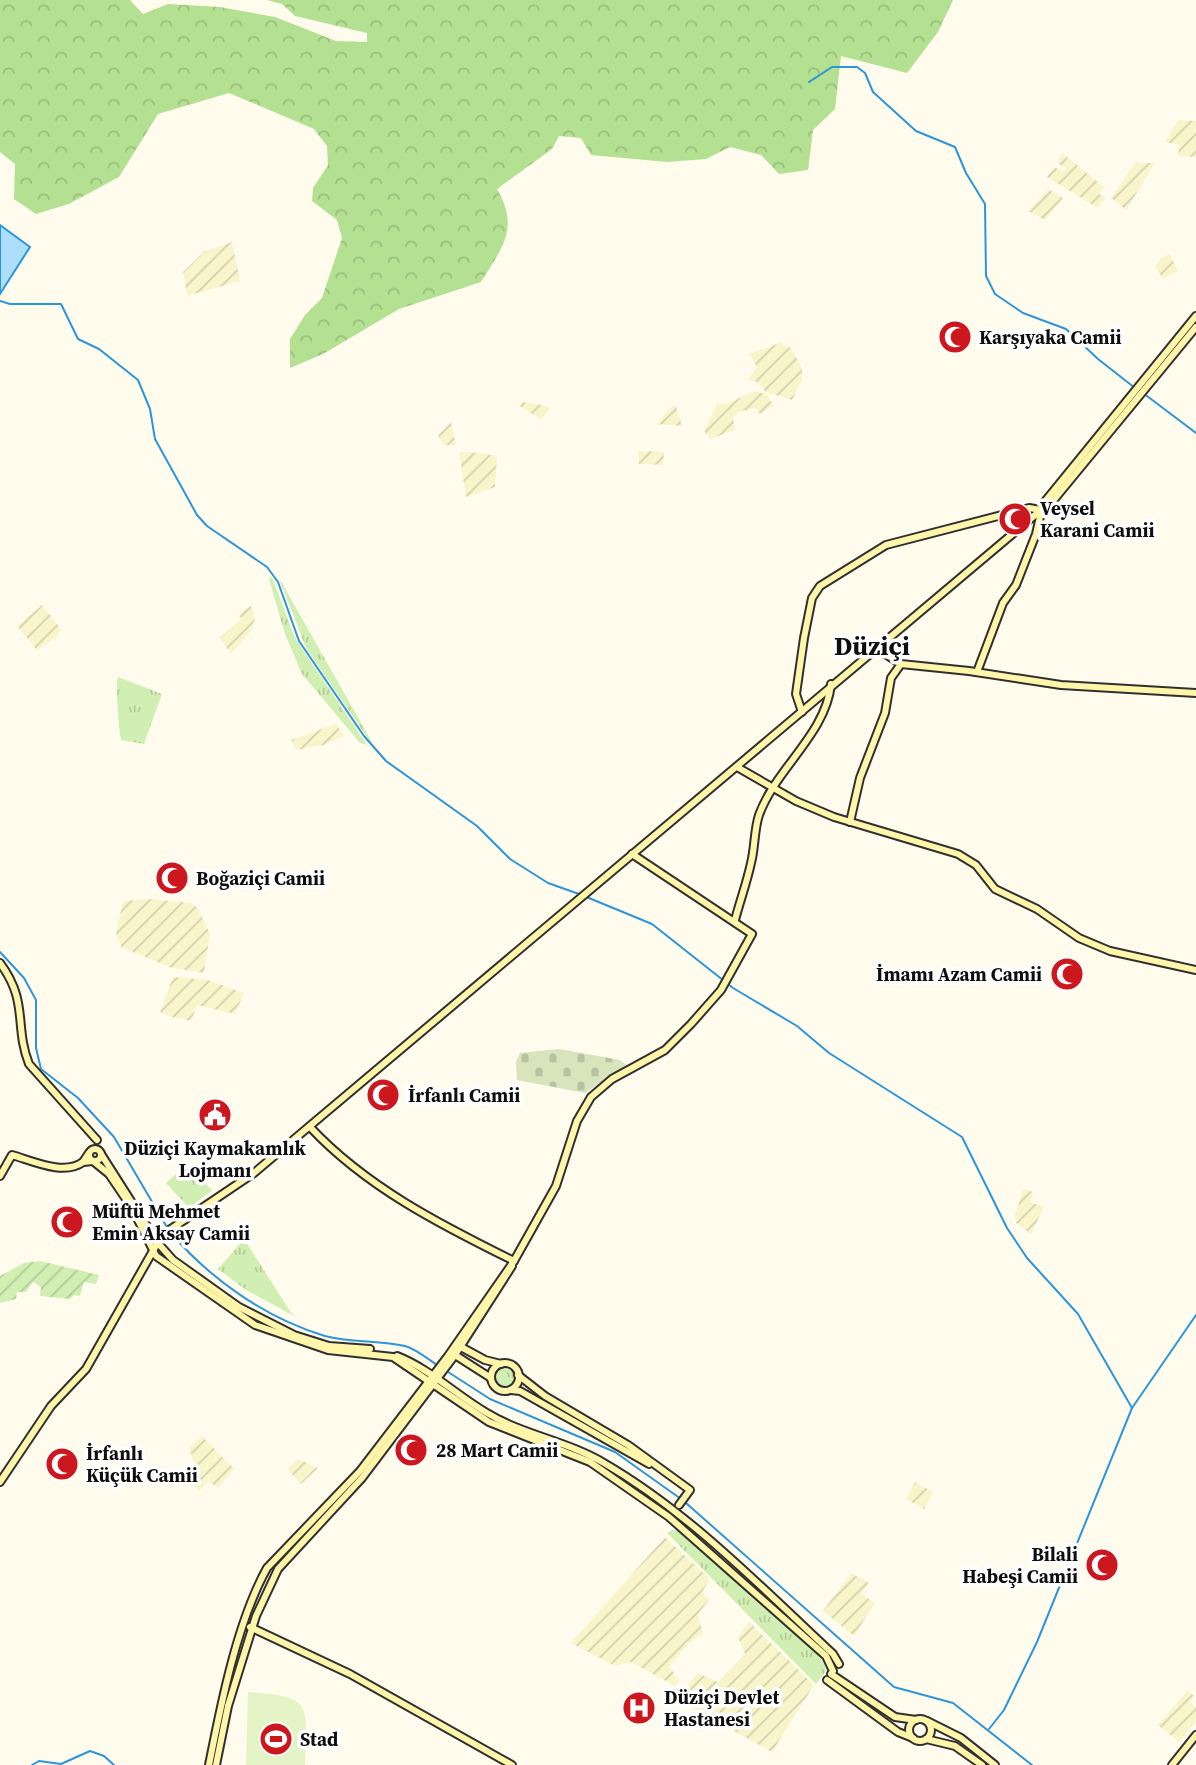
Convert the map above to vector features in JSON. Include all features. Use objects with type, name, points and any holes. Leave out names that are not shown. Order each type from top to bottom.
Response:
[{"type":"street","points":[[0,1482],[51,1406],[86,1369],[151,1248],[162,1235],[248,1178],[802,712],[831,684],[1041,510],[1047,508],[1196,316]]},
{"type":"street","points":[[1138,391],[1196,327]]},
{"type":"street","points":[[802,712],[796,694],[804,638],[812,598],[820,586],[886,545],[1028,508],[1041,510]]},
{"type":"street","points":[[976,672],[1003,603],[1016,585],[1031,547],[1041,510]]},
{"type":"street","points":[[876,648],[901,664],[1061,685],[1196,694]]},
{"type":"street","points":[[850,822],[860,778],[885,713],[891,678],[901,664]]},
{"type":"street","points":[[735,920],[752,862],[759,816],[773,788],[830,700],[831,684]]},
{"type":"street","points":[[737,767],[796,801],[850,822],[958,854],[976,864],[995,889],[1037,909],[1079,938],[1110,951],[1196,970]]},
{"type":"street","points":[[209,1765],[221,1704],[249,1626],[278,1569],[362,1478],[435,1377],[461,1346],[514,1261],[556,1186],[577,1121],[592,1097],[612,1079],[665,1050],[722,988],[752,934],[735,920],[632,855]]},
{"type":"street","points":[[0,963],[19,994],[25,1054],[29,1064],[97,1140],[93,1161]]},
{"type":"street","points":[[310,1127],[329,1147],[395,1198],[514,1261]]},
{"type":"street","points":[[0,1176],[9,1156],[42,1165],[70,1168],[96,1152]]},
{"type":"street","points":[[96,1152],[157,1242],[173,1260],[239,1307],[294,1335],[330,1346],[386,1351],[408,1360],[487,1414],[560,1441],[600,1461],[674,1511],[754,1580],[833,1654],[839,1664]]},
{"type":"street","points":[[83,1162],[93,1161],[108,1174],[132,1208],[151,1248],[177,1271],[255,1325],[328,1350],[384,1355],[435,1377],[489,1422],[590,1462],[632,1489],[758,1593],[826,1656],[830,1675],[898,1732],[913,1738],[955,1746],[982,1765]]},
{"type":"street","points":[[451,1357],[514,1261]]},
{"type":"street","points":[[461,1346],[485,1360],[510,1364],[545,1396],[628,1445],[651,1464]]},
{"type":"street","points":[[451,1357],[491,1378],[498,1389],[520,1391],[687,1486],[690,1490],[679,1505]]},
{"type":"street","points":[[491,1378],[494,1369],[501,1364]]},
{"type":"street","points":[[511,1390],[517,1383],[518,1374]]},
{"type":"street","points":[[249,1626],[350,1674],[512,1765]]},
{"type":"street","points":[[216,1765],[249,1626]]},
{"type":"street","points":[[830,1675],[895,1717],[927,1721],[961,1738],[995,1765]]},
{"type":"street","points":[[913,1738],[909,1730],[916,1720]]},
{"type":"street","points":[[926,1739],[931,1730],[927,1721]]},
{"type":"street","points":[[1172,1765],[1196,1735]]},
{"type":"street","points":[[469,1742],[503,1765]]},
{"type":"shaded area","points":[[1178,120],[1196,121],[1196,157],[1178,156],[1179,145],[1165,142]]},
{"type":"shaded area","points":[[1062,153],[1104,187],[1099,194],[1105,198],[1098,208],[1047,177],[1054,167],[1064,172],[1066,168],[1057,163]]},
{"type":"shaded area","points":[[1135,163],[1155,163],[1126,210],[1111,198]]},
{"type":"shaded area","points":[[1048,189],[1063,198],[1045,220],[1028,211]]},
{"type":"shaded area","points":[[232,242],[240,281],[187,296],[183,272],[205,251]]},
{"type":"shaded area","points":[[1170,254],[1178,271],[1163,279],[1155,267],[1161,258]]},
{"type":"shaded area","points":[[780,343],[791,348],[802,368],[802,380],[792,400],[766,392],[757,382],[747,380],[757,367],[749,354]]},
{"type":"shaded area","points":[[755,391],[768,395],[773,406],[760,414],[755,408],[739,412],[733,417],[735,430],[710,439],[704,431],[717,404],[728,403]]},
{"type":"shaded area","points":[[522,402],[550,408],[541,420],[520,406]]},
{"type":"shaded area","points":[[672,405],[676,406],[682,426],[657,424]]},
{"type":"shaded area","points":[[451,422],[456,445],[443,445],[438,435]]},
{"type":"shaded area","points":[[638,451],[664,452],[663,465],[639,464]]},
{"type":"shaded area","points":[[459,452],[483,453],[497,457],[495,487],[466,497]]},
{"type":"shaded area","points":[[42,605],[61,629],[57,637],[37,650],[17,626]]},
{"type":"shaded area","points":[[251,606],[255,619],[251,631],[231,654],[220,638],[241,619],[239,613]]},
{"type":"shaded area","points":[[336,724],[344,736],[324,745],[296,750],[291,740]]},
{"type":"shaded area","points":[[149,899],[191,903],[198,908],[210,934],[204,973],[172,968],[121,947],[116,933],[123,901]]},
{"type":"shaded area","points":[[173,977],[208,980],[244,993],[235,1014],[197,1005],[191,1021],[160,1012]]},
{"type":"shaded area","points":[[1023,1189],[1033,1192],[1030,1202],[1044,1207],[1031,1234],[1016,1223],[1015,1216]]},
{"type":"shaded area","points":[[202,1436],[234,1469],[218,1488],[209,1481],[199,1491],[189,1479],[197,1471],[189,1448]]},
{"type":"shaded area","points":[[298,1459],[318,1468],[301,1484],[287,1469]]},
{"type":"shaded area","points":[[915,1482],[933,1492],[924,1509],[906,1499]]},
{"type":"shaded area","points":[[665,1537],[710,1579],[702,1592],[709,1600],[698,1614],[703,1634],[688,1644],[669,1667],[680,1680],[675,1686],[631,1662],[615,1666],[571,1643]]},
{"type":"shaded area","points":[[851,1573],[869,1583],[861,1594],[875,1603],[854,1636],[823,1611]]},
{"type":"shaded area","points":[[749,1622],[814,1685],[772,1752],[675,1699],[698,1673],[718,1682],[745,1654],[738,1637]]},
{"type":"shaded area","points":[[1188,1690],[1194,1696],[1190,1702],[1196,1707],[1196,1722],[1179,1742],[1158,1725]]},
{"type":"green space","points":[[0,0],[130,0],[143,14],[168,4],[220,7],[275,17],[336,41],[367,42],[367,33],[295,16],[282,4],[267,0],[953,0],[938,32],[907,73],[841,56],[835,109],[813,130],[808,170],[779,174],[761,155],[730,147],[706,159],[667,162],[591,155],[581,138],[559,136],[552,149],[497,189],[504,203],[508,227],[496,259],[481,282],[399,309],[323,354],[290,368],[290,339],[305,315],[322,298],[342,238],[337,220],[312,201],[313,188],[328,165],[327,146],[314,129],[229,93],[158,114],[119,177],[69,204],[36,214],[14,199],[15,164],[0,152]]},
{"type":"green space","points":[[272,577],[295,638],[367,745],[360,743],[302,674],[285,634],[269,579]]},
{"type":"green space","points":[[279,578],[372,742],[371,743],[306,648]]},
{"type":"green space","points":[[118,677],[162,694],[144,744],[121,740]]},
{"type":"green space","points":[[559,1049],[620,1060],[626,1065],[585,1093],[517,1080],[516,1062],[520,1053]]},
{"type":"green space","points":[[186,1165],[212,1190],[189,1208],[166,1183]]},
{"type":"green space","points":[[244,1239],[294,1316],[246,1290],[218,1269]]},
{"type":"green space","points":[[40,1261],[99,1275],[96,1284],[84,1282],[80,1296],[74,1295],[70,1299],[40,1296],[41,1287],[33,1282],[26,1292],[17,1292],[16,1299],[0,1303],[0,1276],[24,1263]]},
{"type":"green space","points":[[504,1366],[512,1369],[515,1377],[512,1385],[504,1388],[496,1385],[493,1377],[496,1369]]},
{"type":"green space","points":[[672,1530],[680,1531],[713,1558],[787,1622],[807,1643],[821,1659],[826,1671],[816,1684],[667,1533]]},
{"type":"green space","name":"Stad","points":[[248,1692],[285,1697],[296,1701],[302,1707],[306,1728],[305,1765],[246,1765]]},
{"type":"water","points":[[0,225],[30,247],[0,294]]},
{"type":"waterway","points":[[809,82],[832,67],[857,67],[865,73],[873,92],[916,131],[955,147],[966,173],[985,204],[986,276],[995,294],[1023,313],[1066,329],[1135,388]]},
{"type":"waterway","points":[[0,301],[10,304],[61,304],[78,339],[99,349],[138,380],[150,409],[155,439],[197,515],[207,526],[267,567],[278,582],[299,641],[364,736],[386,761],[477,826],[510,859],[548,883],[579,894]]},
{"type":"waterway","points":[[1143,393],[1196,433]]},
{"type":"waterway","points":[[584,896],[652,924],[733,988],[797,1026],[829,1053],[962,1137],[1007,1228],[1027,1258],[1078,1314],[1132,1408]]},
{"type":"waterway","points":[[0,952],[24,978],[36,1000],[36,1048],[41,1069],[78,1098],[114,1137],[168,1229]]},
{"type":"waterway","points":[[171,1233],[222,1281],[282,1319],[325,1336],[405,1346],[437,1365]]},
{"type":"waterway","points":[[989,1729],[1004,1710],[1037,1642],[1132,1408],[1196,1315]]},
{"type":"waterway","points":[[445,1370],[490,1399],[615,1452],[681,1499]]},
{"type":"waterway","points":[[686,1503],[894,1687],[953,1703],[1032,1765]]},
{"type":"waterway","points":[[32,1765],[39,1761],[61,1764],[90,1751],[104,1756],[114,1765]]},
{"type":"place","name":"Karşıyaka Camii","points":[[955,337]]},
{"type":"place","name":"Veysel Karani Camii","points":[[1015,519]]},
{"type":"place","name":"Boğaziçi Camii","points":[[172,878]]},
{"type":"place","name":"İmamı Azam Camii","points":[[1067,974]]},
{"type":"place","name":"İrfanlı Camii","points":[[383,1095]]},
{"type":"place","name":"Düziçi Kaymakamlık Lojmanı","points":[[215,1115]]},
{"type":"place","name":"Müftü Mehmet Emin Aksay Camii","points":[[67,1222]]},
{"type":"place","name":"28 Mart Camii","points":[[411,1450]]},
{"type":"place","name":"İrfanlı Küçük Camii","points":[[62,1464]]},
{"type":"place","name":"Bilali Habeşi Camii","points":[[1102,1565]]},
{"type":"place","name":"Düziçi Devlet Hastanesi","points":[[639,1708]]},
{"type":"place","name":"Stad","points":[[276,1739]]},
{"type":"district","name":"Düziçi","points":[[872,646]]}]
